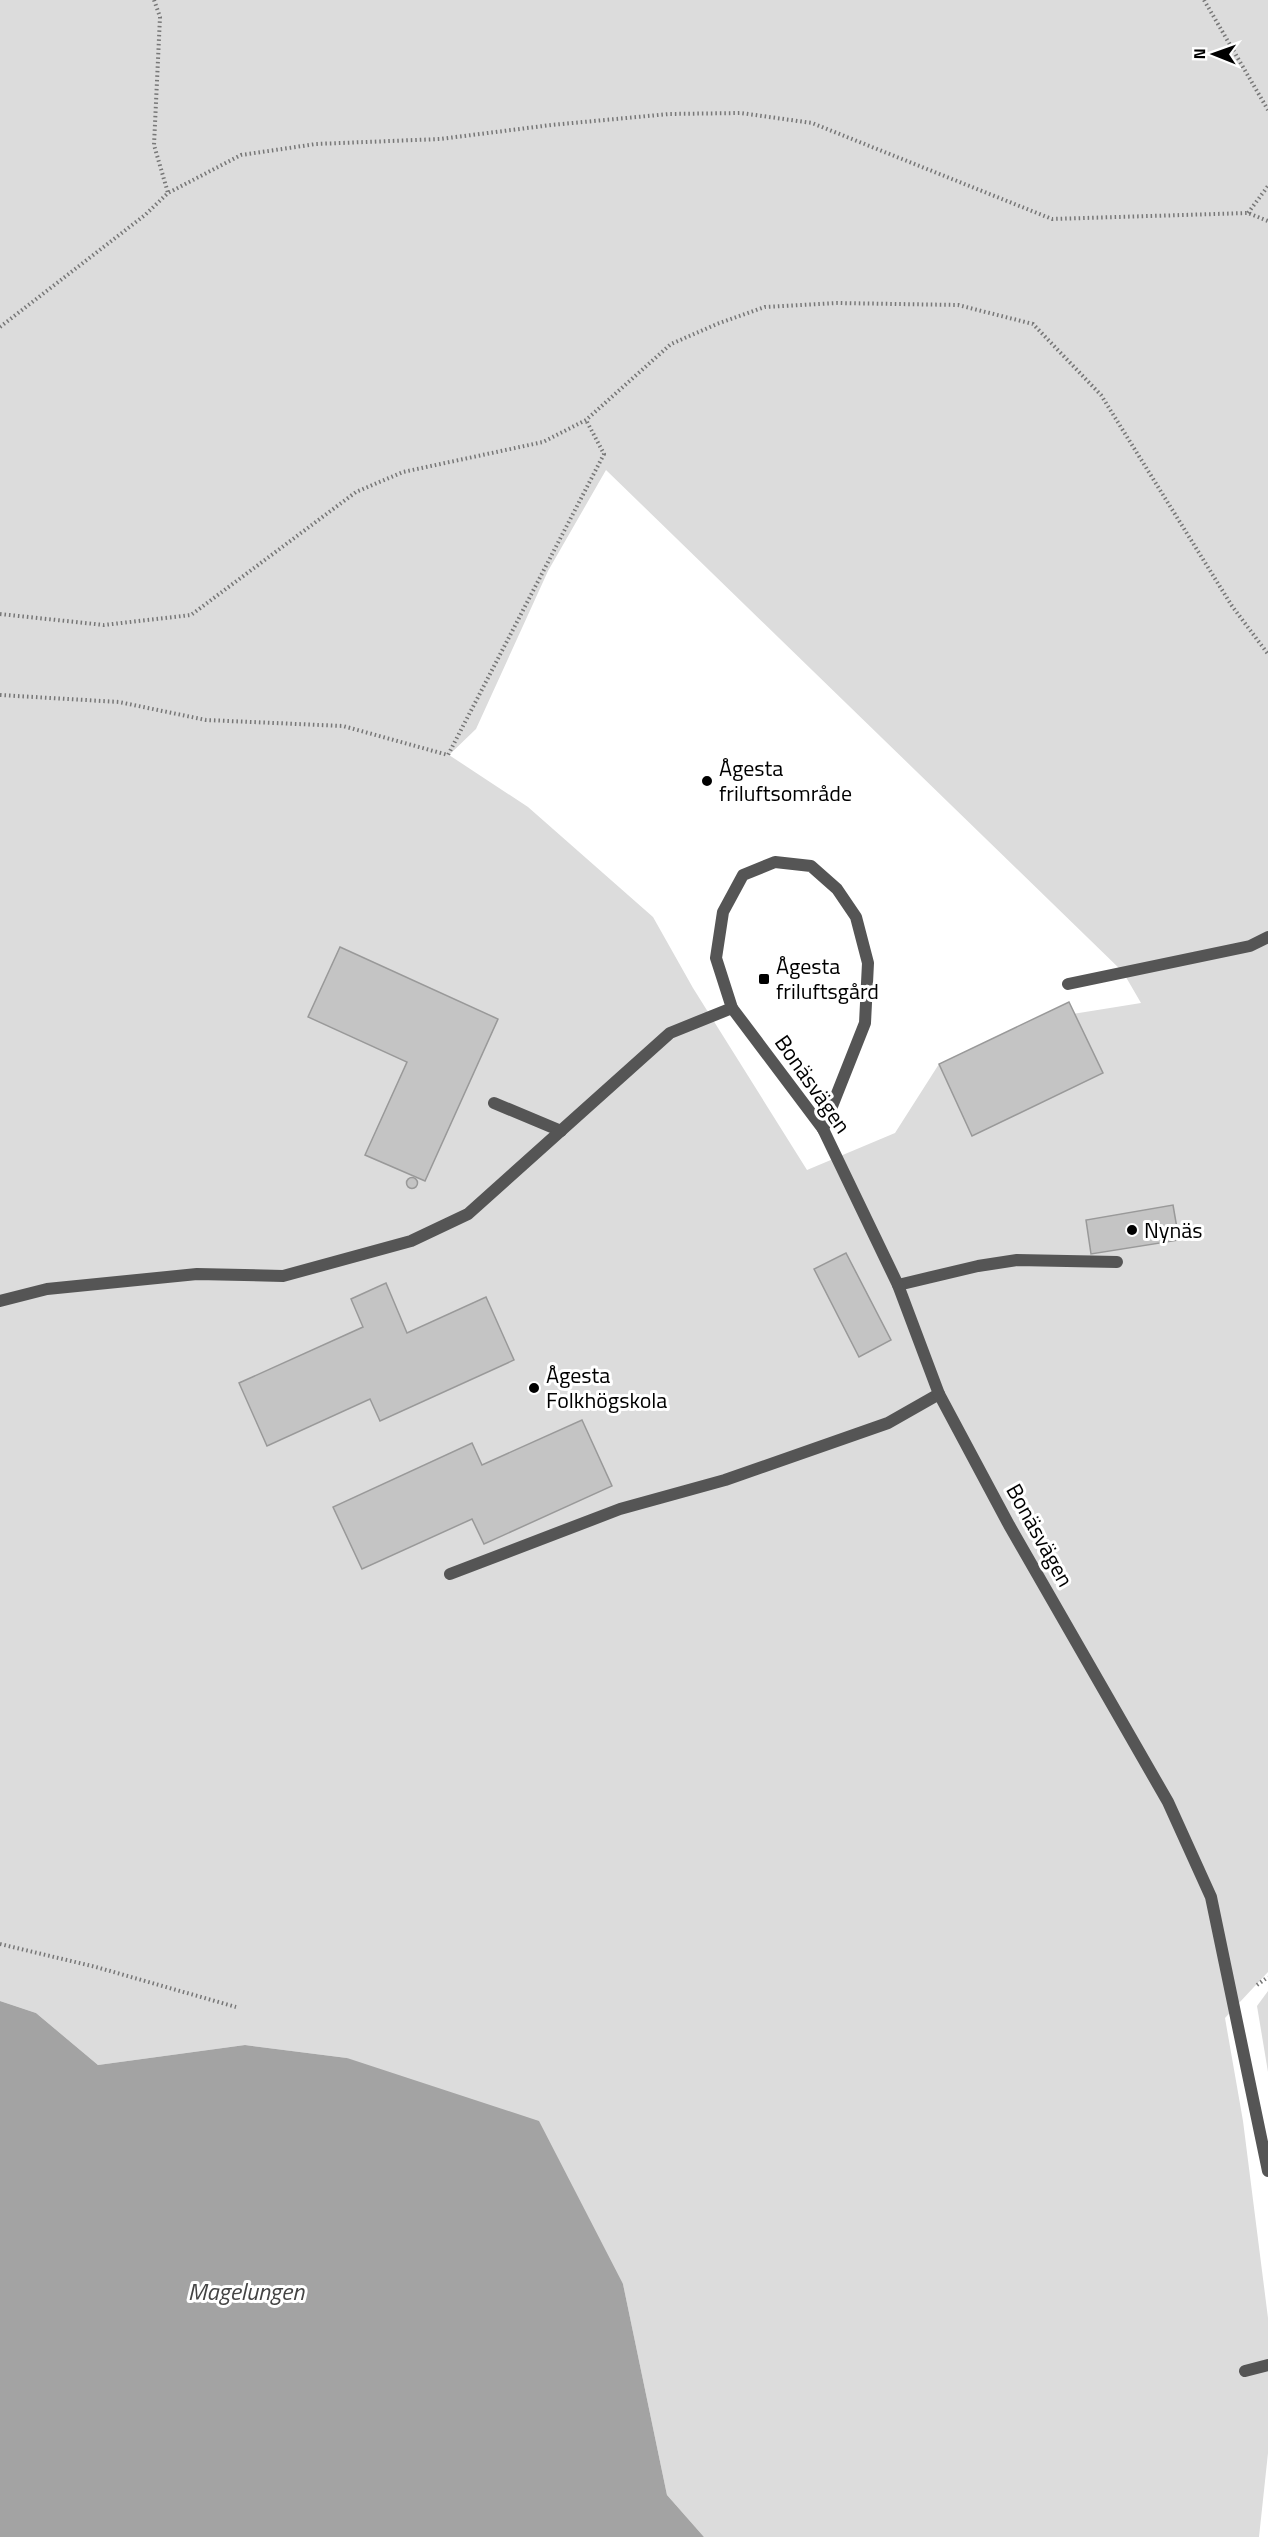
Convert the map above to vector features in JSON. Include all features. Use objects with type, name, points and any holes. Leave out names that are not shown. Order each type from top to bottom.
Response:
[{"type":"street","name":"Bonäsvägen","points":[[824,1129],[865,1023],[868,963],[856,917],[837,889],[811,866],[775,862],[743,875],[723,912],[716,958],[732,1008],[824,1129],[898,1285],[939,1394],[1009,1525],[1168,1802],[1210,1897],[1268,2171]]},
{"type":"street","points":[[1068,984],[1250,946],[1268,937]]},
{"type":"street","points":[[0,1301],[47,1289],[197,1274],[283,1276],[411,1241],[468,1214],[670,1033],[732,1008]]},
{"type":"street","points":[[494,1103],[561,1131]]},
{"type":"street","points":[[898,1285],[978,1266],[1017,1260],[1117,1262]]},
{"type":"street","points":[[450,1574],[620,1509],[725,1480],[888,1423],[939,1394]]},
{"type":"street","points":[[1245,2371],[1268,2365]]},
{"type":"path","points":[[154,0],[160,17],[154,145],[168,193]]},
{"type":"path","points":[[1204,0],[1268,110]]},
{"type":"path","points":[[0,327],[146,215],[168,193],[241,156],[316,144],[440,139],[563,123],[669,114],[741,113],[812,123],[1052,219],[1248,213],[1268,221]]},
{"type":"path","points":[[1248,213],[1268,186]]},
{"type":"path","points":[[0,614],[104,625],[191,615],[356,492],[404,472],[543,442],[586,420],[671,344],[765,307],[837,303],[958,304],[1033,324],[1101,395],[1232,606],[1268,654]]},
{"type":"path","points":[[0,695],[119,702],[206,720],[343,726],[448,755],[604,454],[586,420]]},
{"type":"path","points":[[0,1944],[96,1967],[236,2007]]},
{"type":"shaded area","points":[[0,0],[1268,0],[1268,1972],[1225,2018],[1243,2121],[1268,2318],[1268,2453],[1259,2537],[704,2537],[667,2495],[623,2284],[347,2058],[245,2045],[98,2065],[36,2013],[0,2001]],"holes":[[[606,470],[1123,972],[1141,1003],[1054,1017],[939,1064],[895,1133],[807,1170],[693,988],[653,917],[528,807],[449,755],[476,729],[548,571]]]},
{"type":"shaded area","points":[[1268,1991],[1268,2072],[1257,2006]]},
{"type":"water","name":"Magelungen","points":[[0,2001],[36,2013],[98,2065],[245,2045],[347,2058],[539,2121],[623,2284],[667,2495],[704,2537],[0,2537]]},
{"type":"building","points":[[340,947],[498,1019],[425,1181],[365,1155],[407,1062],[308,1017]]},
{"type":"building","points":[[1069,1002],[1103,1073],[972,1136],[939,1064]]},
{"type":"building","points":[[412,1178],[416,1179],[416,1187],[412,1188],[408,1187],[407,1183],[408,1179]]},
{"type":"building","name":"Nynäs","points":[[1173,1205],[1179,1240],[1091,1254],[1086,1220]]},
{"type":"building","points":[[846,1253],[891,1340],[859,1357],[814,1269]]},
{"type":"building","points":[[386,1283],[407,1333],[486,1297],[514,1360],[380,1421],[370,1399],[267,1446],[239,1383],[363,1327],[351,1299]]},
{"type":"building","points":[[582,1420],[612,1486],[484,1544],[472,1519],[362,1569],[333,1507],[472,1443],[482,1465]]},
{"type":"place","name":"Ågesta friluftsområde","points":[[707,781]]},
{"type":"place","name":"Ågesta friluftsgård","points":[[764,979]]},
{"type":"place","name":"Nynäs","points":[[1132,1230]]},
{"type":"place","name":"Ågesta Folkhögskola","points":[[534,1388]]}]
